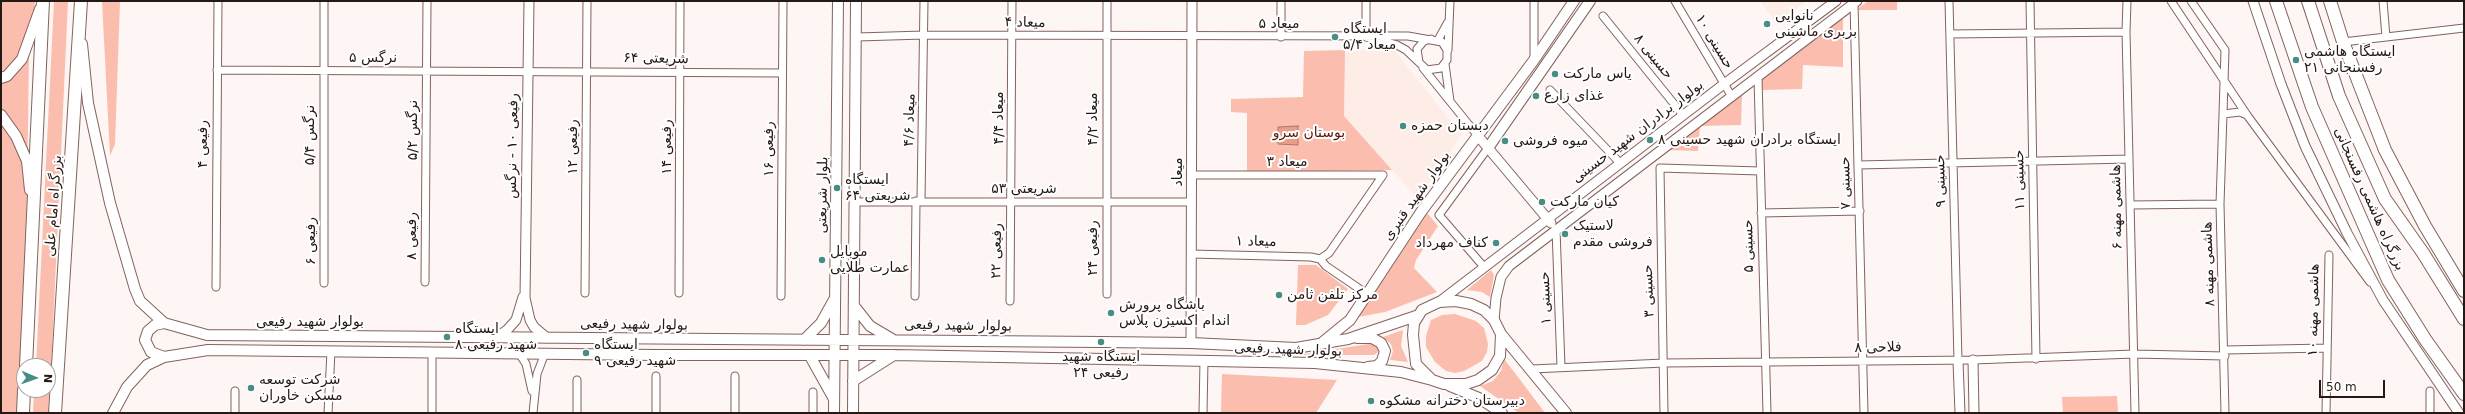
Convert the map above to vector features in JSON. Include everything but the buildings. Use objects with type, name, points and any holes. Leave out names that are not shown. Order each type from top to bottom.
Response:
[{"type":"highway","name":"بزرگراه امام علی","points":[[26,358],[34,230],[43,1]]},
{"type":"highway","name":"بزرگراه امام علی","points":[[55,413],[81,1]]},
{"type":"highway","name":"بزرگراه هاشمی رفسنجانی","points":[[2276,1],[2312,107],[2388,280],[2425,339],[2464,394]]},
{"type":"highway","name":"بزرگراه هاشمی رفسنجانی","points":[[2308,1],[2339,96],[2385,199],[2423,252],[2464,319]]},
{"type":"highway","points":[[2330,1],[2343,42],[2385,150],[2425,226],[2464,291]]},
{"type":"highway","points":[[23,413],[24,398]]},
{"type":"main road","points":[[1,78],[7,76],[22,58],[43,1]]},
{"type":"main road","name":"بلوار شریعتی","points":[[834,413],[836,340],[838,1]]},
{"type":"main road","points":[[853,413],[855,340],[856,1]]},
{"type":"main road","name":"بولوار شهید قنبری","points":[[1320,344],[1350,320],[1425,206],[1534,60],[1574,1]]},
{"type":"main road","name":"بولوار شهید قنبری","points":[[1488,148],[1590,1]]},
{"type":"main road","name":"بولوار شهید رفیعی","points":[[80,24],[88,103],[110,203],[129,272],[140,301],[164,323],[207,335],[498,336],[547,338],[1191,343],[1296,348],[1348,338],[1419,315]]},
{"type":"main road","points":[[1,115],[16,136],[27,161],[34,230]]},
{"type":"main road","points":[[804,340],[821,323],[836,296]]},
{"type":"main road","points":[[1502,413],[1479,398],[1432,380],[1416,364],[1413,349],[1414,324],[1419,315],[1429,306],[1439,302],[1456,301],[1472,304],[1484,310],[1494,320],[1501,334],[1532,369],[1566,413]]},
{"type":"main road","points":[[855,307],[870,326],[894,340]]},
{"type":"main road","points":[[164,323],[155,325],[148,331],[145,340],[151,352],[164,357]]},
{"type":"main road","points":[[1444,384],[1466,384],[1478,380],[1492,370],[1500,356],[1501,334]]},
{"type":"main road","points":[[1348,338],[1372,338],[1381,343],[1385,351],[1382,361],[1377,366],[1362,368]]},
{"type":"main road","name":"بولوار شهید رفیعی","points":[[113,413],[127,387],[147,365],[164,357],[208,350],[810,356],[894,355],[1315,363],[1401,372],[1432,380]]},
{"type":"main road","points":[[853,381],[894,355]]},
{"type":"main road","points":[[810,356],[834,400]]},
{"type":"street","name":"رفیعی ۴","points":[[216,287],[218,1]]},
{"type":"street","points":[[324,1],[324,70]]},
{"type":"street","name":"نرگس ۵/۲","points":[[426,190],[427,1]]},
{"type":"street","name":"رفیعی ۱۰ - نرگس","points":[[525,292],[529,1]]},
{"type":"street","name":"رفیعی ۱۲","points":[[585,293],[587,1]]},
{"type":"street","name":"رفیعی ۱۴","points":[[679,293],[680,1]]},
{"type":"street","name":"رفیعی ۱۶","points":[[781,296],[783,1]]},
{"type":"street","points":[[924,1],[924,35]]},
{"type":"street","name":"میعاد ۴/۴","points":[[1011,202],[1012,1]]},
{"type":"street","name":"میعاد ۴/۲","points":[[1106,202],[1107,1]]},
{"type":"street","name":"میعاد","points":[[1191,343],[1192,1]]},
{"type":"street","points":[[1281,1],[1281,37]]},
{"type":"street","points":[[1366,1],[1366,37]]},
{"type":"street","points":[[1450,1],[1448,55],[1445,64],[1446,86],[1451,105]]},
{"type":"street","points":[[1534,1],[1534,60]]},
{"type":"street","name":"حسینی ۱۰","points":[[1675,1],[1732,97]]},
{"type":"street","name":"بولوار برادران شهید حسینی","points":[[1439,302],[1683,115],[1836,1]]},
{"type":"street","name":"حسینی ۹","points":[[1949,1],[1958,361]]},
{"type":"street","name":"حسینی ۱۱","points":[[2030,1],[2036,358]]},
{"type":"street","name":"هاشمی مهنه ۶","points":[[2127,1],[2126,32],[2135,413]]},
{"type":"street","points":[[2171,1],[2247,115],[2329,229],[2383,300],[2459,413]]},
{"type":"street","name":"هاشمی مهنه ۸","points":[[2191,1],[2225,50],[2220,204],[2226,413]]},
{"type":"street","points":[[2253,1],[2305,146],[2347,233],[2383,300]]},
{"type":"street","points":[[2383,1],[2386,37]]},
{"type":"street","name":"بولوار برادران شهید حسینی","points":[[1494,320],[1496,298],[1501,277],[1509,266],[1856,2]]},
{"type":"street","name":"حسینی ۷","points":[[1856,2],[1864,413]]},
{"type":"street","name":"حسینی ۸","points":[[1603,16],[1683,115]]},
{"type":"street","points":[[1445,64],[1432,71],[1420,65],[1416,54],[1420,45],[1435,39],[1450,18]]},
{"type":"street","points":[[2343,42],[2464,28]]},
{"type":"street","points":[[1950,34],[2126,32]]},
{"type":"street","name":"میعاد ۴","points":[[857,37],[924,35],[1106,37],[1192,36]]},
{"type":"street","name":"میعاد ۴/۶","points":[[916,201],[921,201],[924,35]]},
{"type":"street","name":"میعاد ۵","points":[[1192,36],[1366,37]]},
{"type":"street","points":[[1366,37],[1408,36],[1435,39],[1445,46],[1448,55]]},
{"type":"street","points":[[1366,37],[1397,45],[1406,50],[1556,229]]},
{"type":"street","name":"نرگس ۵","points":[[217,70],[528,71]]},
{"type":"street","name":"نرگس ۵/۴","points":[[324,70],[324,200]]},
{"type":"street","name":"شریعتی ۶۴","points":[[528,71],[782,73]]},
{"type":"street","name":"حسینی ۵","points":[[1758,78],[1766,413]]},
{"type":"street","points":[[1550,90],[1620,163]]},
{"type":"street","points":[[2223,114],[2240,112],[2247,115]]},
{"type":"street","name":"بولوار شهید قنبری","points":[[1484,267],[1439,215],[1488,148]]},
{"type":"street","points":[[1858,165],[2129,159]]},
{"type":"street","name":"حسینی ۳","points":[[1664,413],[1660,168],[1760,171]]},
{"type":"street","name":"میعاد ۳","points":[[1192,175],[1383,175],[1330,253],[1320,259]]},
{"type":"street","name":"رفیعی ۸","points":[[426,190],[426,282]]},
{"type":"street","name":"رفیعی ۶","points":[[324,200],[324,282]]},
{"type":"street","points":[[915,296],[916,201]]},
{"type":"street","name":"شریعتی ۵۳","points":[[855,202],[1192,202]]},
{"type":"street","name":"رفیعی ۲۲","points":[[1010,301],[1011,202]]},
{"type":"street","name":"رفیعی ۲۴","points":[[1106,202],[1106,294]]},
{"type":"street","points":[[2130,206],[2220,204]]},
{"type":"street","points":[[1761,213],[1860,211]]},
{"type":"street","name":"حسینی ۱","points":[[1556,229],[1561,367]]},
{"type":"street","name":"میعاد ۱","points":[[1191,254],[1311,257],[1320,259]]},
{"type":"street","name":"هاشمی مهنه ۱۰","points":[[2326,413],[2326,348],[2329,255]]},
{"type":"street","points":[[1320,259],[1326,266],[1366,294]]},
{"type":"street","points":[[498,336],[507,330],[516,320],[525,292]]},
{"type":"street","points":[[525,292],[530,320],[534,327],[547,338]]},
{"type":"street","name":"فلاحی ۸","points":[[1532,369],[1664,363],[1765,364],[1958,361],[2134,354],[2225,353],[2326,348]]},
{"type":"street","points":[[328,413],[331,351]]},
{"type":"street","points":[[432,352],[432,413]]},
{"type":"street","points":[[519,353],[526,364],[533,397]]},
{"type":"street","points":[[533,413],[533,397],[537,374],[545,353]]},
{"type":"street","points":[[1973,360],[1974,413]]},
{"type":"street","points":[[1203,413],[1204,361]]},
{"type":"street","points":[[1958,361],[1960,413]]},
{"type":"street","points":[[656,376],[656,413]]},
{"type":"street","points":[[735,376],[735,413]]},
{"type":"street","points":[[576,380],[577,413]]},
{"type":"street","points":[[235,391],[235,413]]},
{"type":"street","points":[[2430,391],[2430,413]]},
{"type":"street","points":[[814,392],[814,413]]},
{"type":"shaded area","points":[[1760,1],[1806,1],[1777,24]]},
{"type":"shaded area","name":"دبستان حمزه","points":[[1345,50],[1395,51],[1462,135],[1417,198],[1344,116]]},
{"type":"shaded area","points":[[1298,126],[1298,145],[1278,144],[1278,127]]},
{"type":"green space","points":[[1,1],[35,1],[34,29],[29,51],[25,343],[24,358],[16,358],[16,398],[20,398],[19,413],[1,413]]},
{"type":"green space","points":[[54,1],[68,1],[51,358],[36,358]]},
{"type":"green space","points":[[102,1],[120,1],[115,144],[110,156]]},
{"type":"green space","points":[[1868,1],[1897,1],[1897,10],[1856,10]]},
{"type":"green space","points":[[1843,18],[1843,67],[1803,65],[1802,89],[1761,90],[1762,80]]},
{"type":"green space","name":"بوستان سرو","points":[[1345,50],[1344,116],[1392,170],[1247,172],[1247,113],[1231,112],[1231,99],[1303,97],[1304,51]]},
{"type":"green space","points":[[1742,95],[1741,125],[1700,126],[1698,151],[1667,150]]},
{"type":"green space","points":[[1427,213],[1438,226],[1416,260],[1414,268],[1437,292],[1385,312],[1358,317]]},
{"type":"green space","points":[[1298,265],[1316,265],[1348,289],[1328,315],[1305,325],[1296,325]]},
{"type":"green space","points":[[1491,270],[1494,275],[1490,297],[1482,292],[1467,290]]},
{"type":"green space","points":[[1455,314],[1476,321],[1484,328],[1488,344],[1487,352],[1482,361],[1464,371],[1455,373],[1446,371],[1435,362],[1426,347],[1426,336],[1431,320],[1442,315]]},
{"type":"green space","points":[[1403,330],[1401,346],[1408,362],[1390,360],[1393,351],[1391,344],[1383,337]]},
{"type":"green space","points":[[1375,343],[1381,350],[1374,355],[1298,355]]},
{"type":"green space","points":[[1504,359],[1545,413],[1519,413],[1480,386],[1493,381],[1501,371]]},
{"type":"green space","points":[[1222,374],[1337,380],[1316,413],[1221,413]]},
{"type":"green space","points":[[2117,396],[2118,413],[2063,413],[2062,397]]},
{"type":"green space","points":[[34,398],[49,398],[48,413],[33,413]]},
{"type":"place","name":"نانوایی بربری ماشینی","points":[[1767,24]]},
{"type":"place","name":"ایستگاه میعاد ۵/۴","points":[[1335,37]]},
{"type":"place","name":"ایستگاه هاشمی رفسنجانی ۲۱","points":[[2296,60]]},
{"type":"place","name":"یاس مارکت","points":[[1555,74]]},
{"type":"place","name":"غذای زارع","points":[[1536,96]]},
{"type":"place","name":"دبستان حمزه","points":[[1403,126]]},
{"type":"place","name":"ایستگاه برادران شهید حسینی ۸","points":[[1650,140]]},
{"type":"place","name":"میوه فروشی","points":[[1505,141]]},
{"type":"place","name":"ایستگاه شریعتی ۶۴","points":[[837,188]]},
{"type":"place","name":"کیان مارکت","points":[[1542,202]]},
{"type":"place","name":"لاستیک فروشی مقدم","points":[[1565,234]]},
{"type":"place","name":"کناف مهرداد","points":[[1496,243]]},
{"type":"place","name":"موبایل عمارت طلایی","points":[[822,260]]},
{"type":"place","name":"مرکز تلفن ثامن","points":[[1279,295]]},
{"type":"place","name":"باشگاه پرورش اندام اکسیژن پلاس","points":[[1111,313]]},
{"type":"place","name":"ایستگاه شهید رفیعی ۸","points":[[447,337]]},
{"type":"place","name":"ایستگاه شهید رفیعی ۲۴","points":[[1101,342]]},
{"type":"place","name":"ایستگاه شهید رفیعی ۹","points":[[586,353]]},
{"type":"place","name":"شرکت توسعه مسکن خاوران","points":[[251,388]]},
{"type":"place","name":"دبیرستان دخترانه مشکوه","points":[[1371,401]]}]
